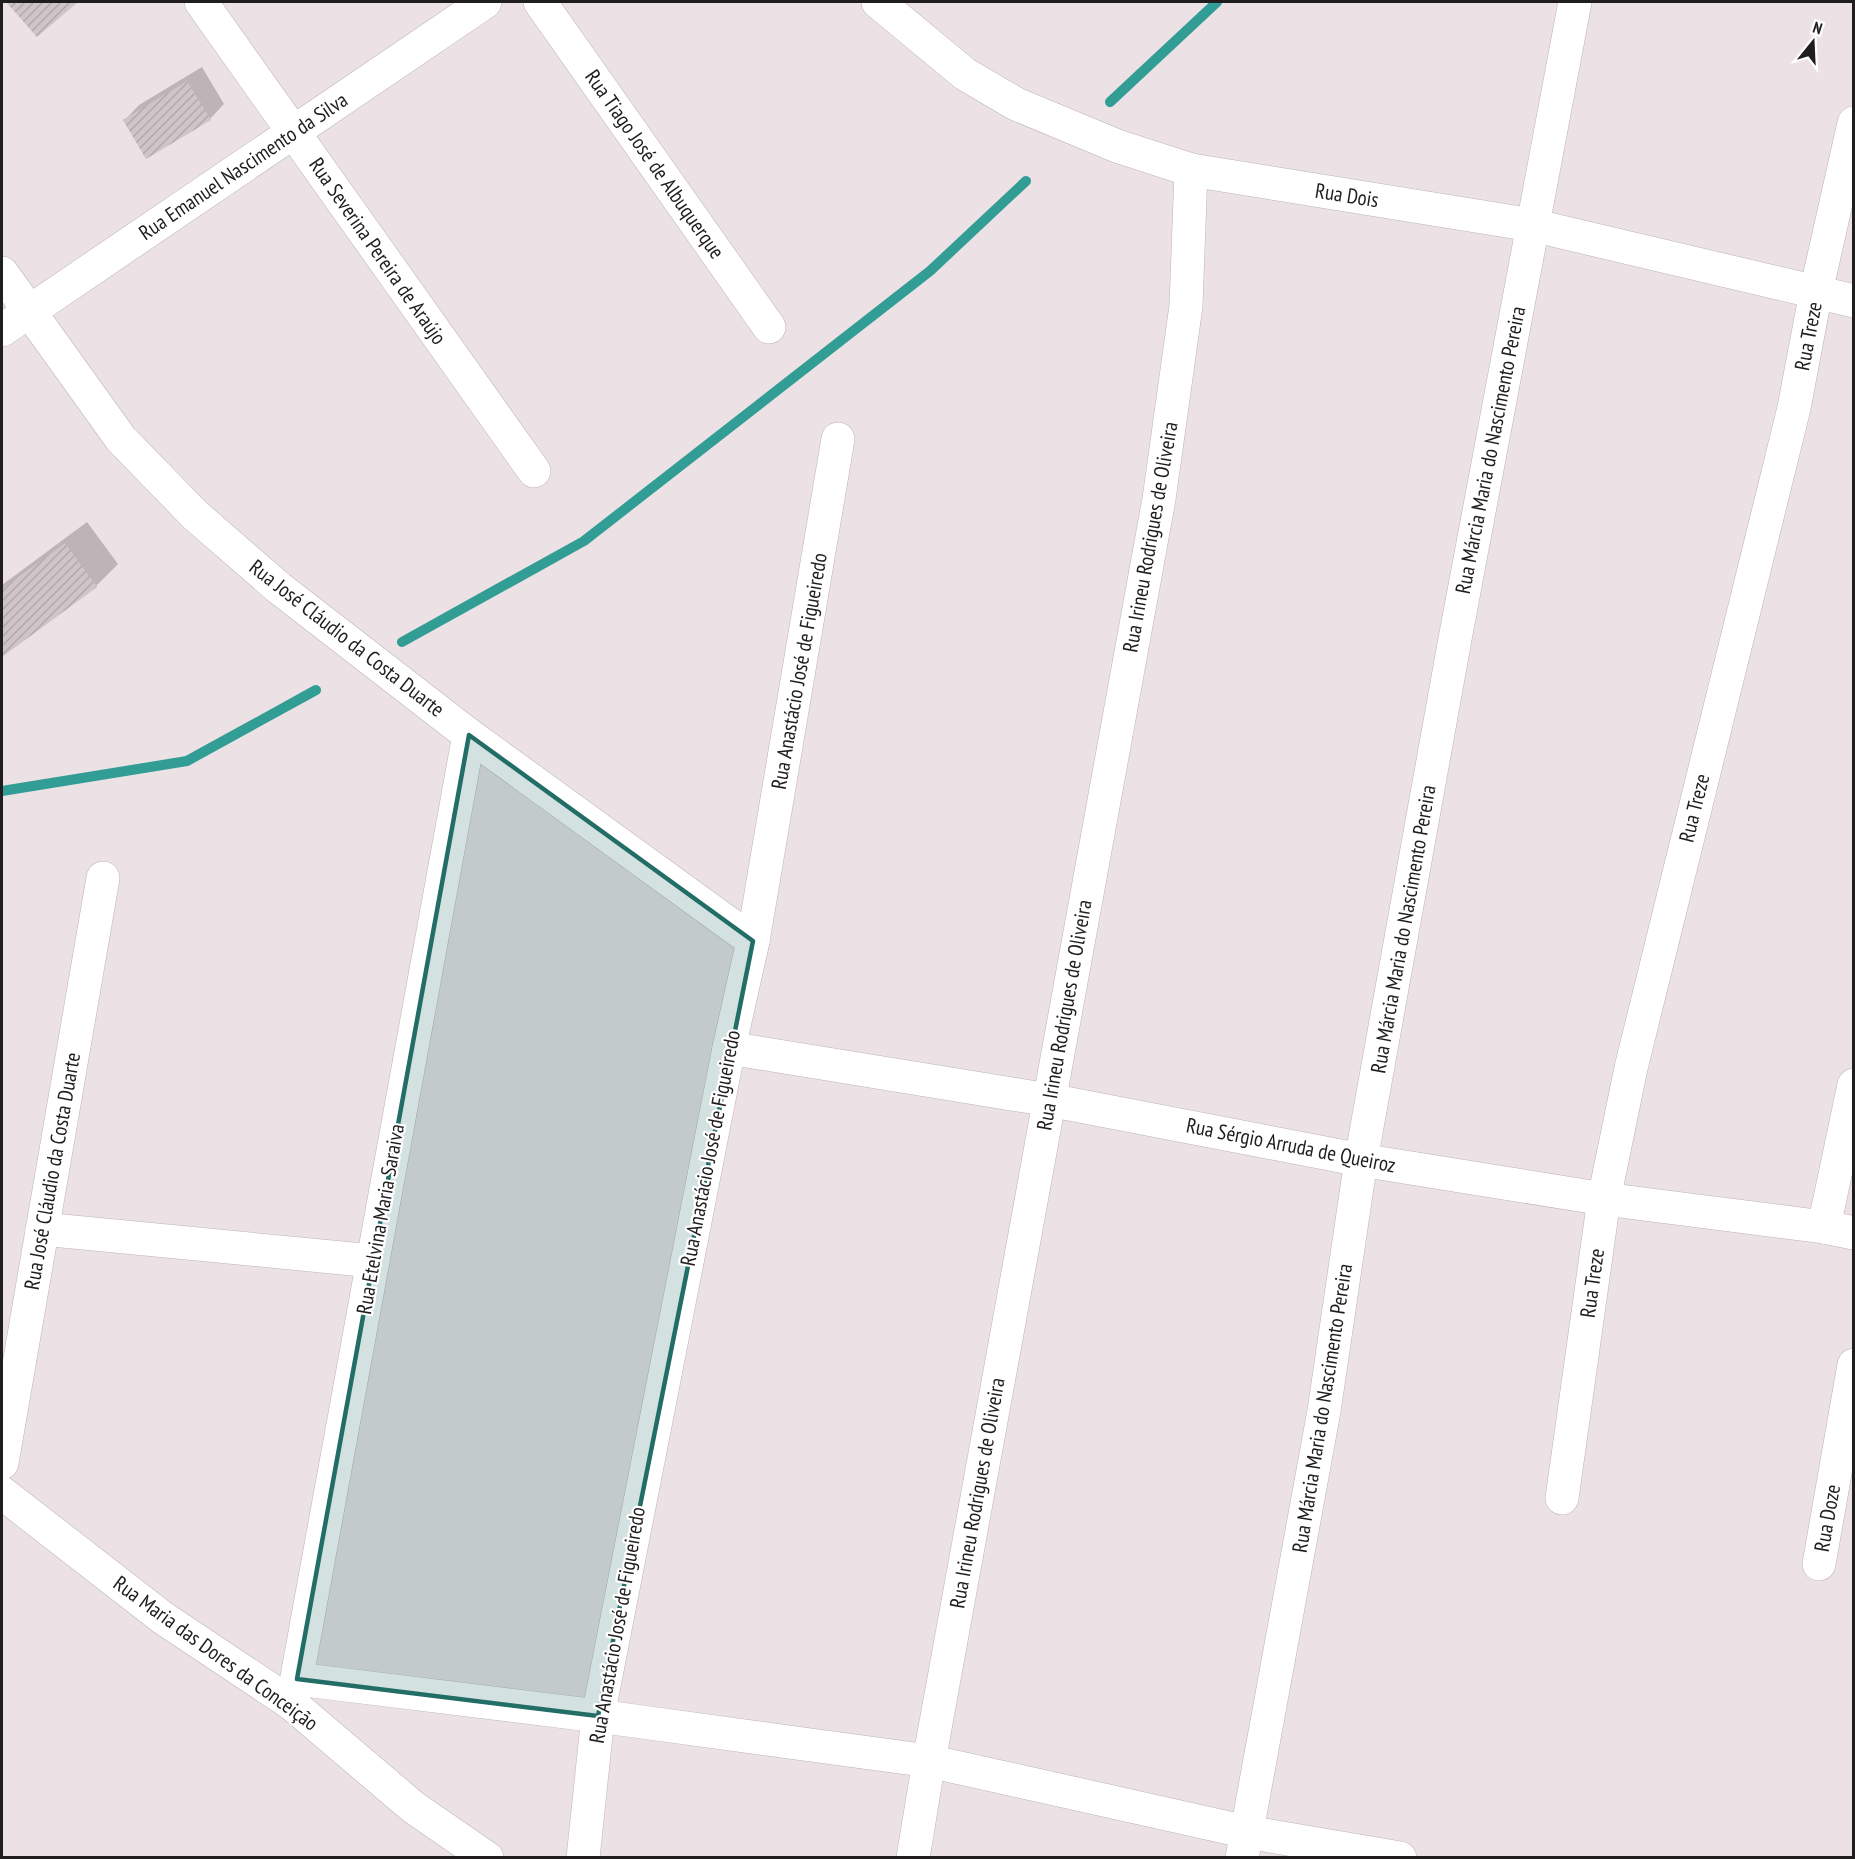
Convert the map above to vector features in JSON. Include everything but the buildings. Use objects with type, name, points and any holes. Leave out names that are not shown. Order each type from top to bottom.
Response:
[{"type":"street","name":"Rua Severina Pereira de Araújo","points":[[201,2],[534,471]]},
{"type":"street","name":"Rua Emanuel Nascimento da Silva","points":[[2,330],[485,2]]},
{"type":"street","name":"Rua Tiago José de Albuquerque","points":[[540,2],[769,327]]},
{"type":"street","name":"Rua Dois","points":[[878,2],[965,74],[1016,104],[1117,146],[1191,170],[1532,225],[1854,301]]},
{"type":"street","name":"Rua Márcia Maria do Nascimento Pereira","points":[[1244,1845],[1324,1411],[1361,1160],[1575,2]]},
{"type":"street","name":"Rua Treze","points":[[1562,1498],[1604,1199],[1631,1068],[1662,934],[1794,408],[1816,292],[1854,123]]},
{"type":"street","name":"Rua Irineu Rodrigues de Oliveira","points":[[913,1857],[928,1761],[1159,499],[1186,306],[1191,170]]},
{"type":"street","name":"Rua José Cláudio da Costa Duarte","points":[[2,273],[27,311],[122,439],[195,515],[279,588],[469,735],[753,941]]},
{"type":"street","name":"Rua Anastácio José de Figueiredo","points":[[584,1857],[598,1716],[729,1048],[753,941],[838,439]]},
{"type":"street","name":"Rua Etelvina Maria Saraiva","points":[[294,1691],[469,735]]},
{"type":"street","name":"Rua José Cláudio da Costa Duarte","points":[[2,1463],[103,878]]},
{"type":"street","name":"Rua Sérgio Arruda de Queiroz","points":[[729,1048],[1049,1101],[1361,1160],[1604,1199],[1839,1230]]},
{"type":"street","points":[[1839,1230],[1854,1085]]},
{"type":"street","points":[[42,1229],[373,1261]]},
{"type":"street","name":"Rua Doze","points":[[1819,1564],[1854,1365]]},
{"type":"street","name":"Rua Maria das Dores da Conceição","points":[[2,1493],[163,1618],[294,1691],[413,1808],[487,1857]]},
{"type":"street","points":[[294,1691],[598,1716],[928,1761],[1244,1845],[1400,1857]]},
{"type":"highlighted area","points":[[469,735],[753,941],[598,1716],[297,1679]]},
{"type":"waterway","points":[[1110,102],[1217,2]]},
{"type":"waterway","points":[[402,642],[584,541],[930,271],[1026,181]]},
{"type":"waterway","points":[[2,791],[187,761],[316,690]]}]
